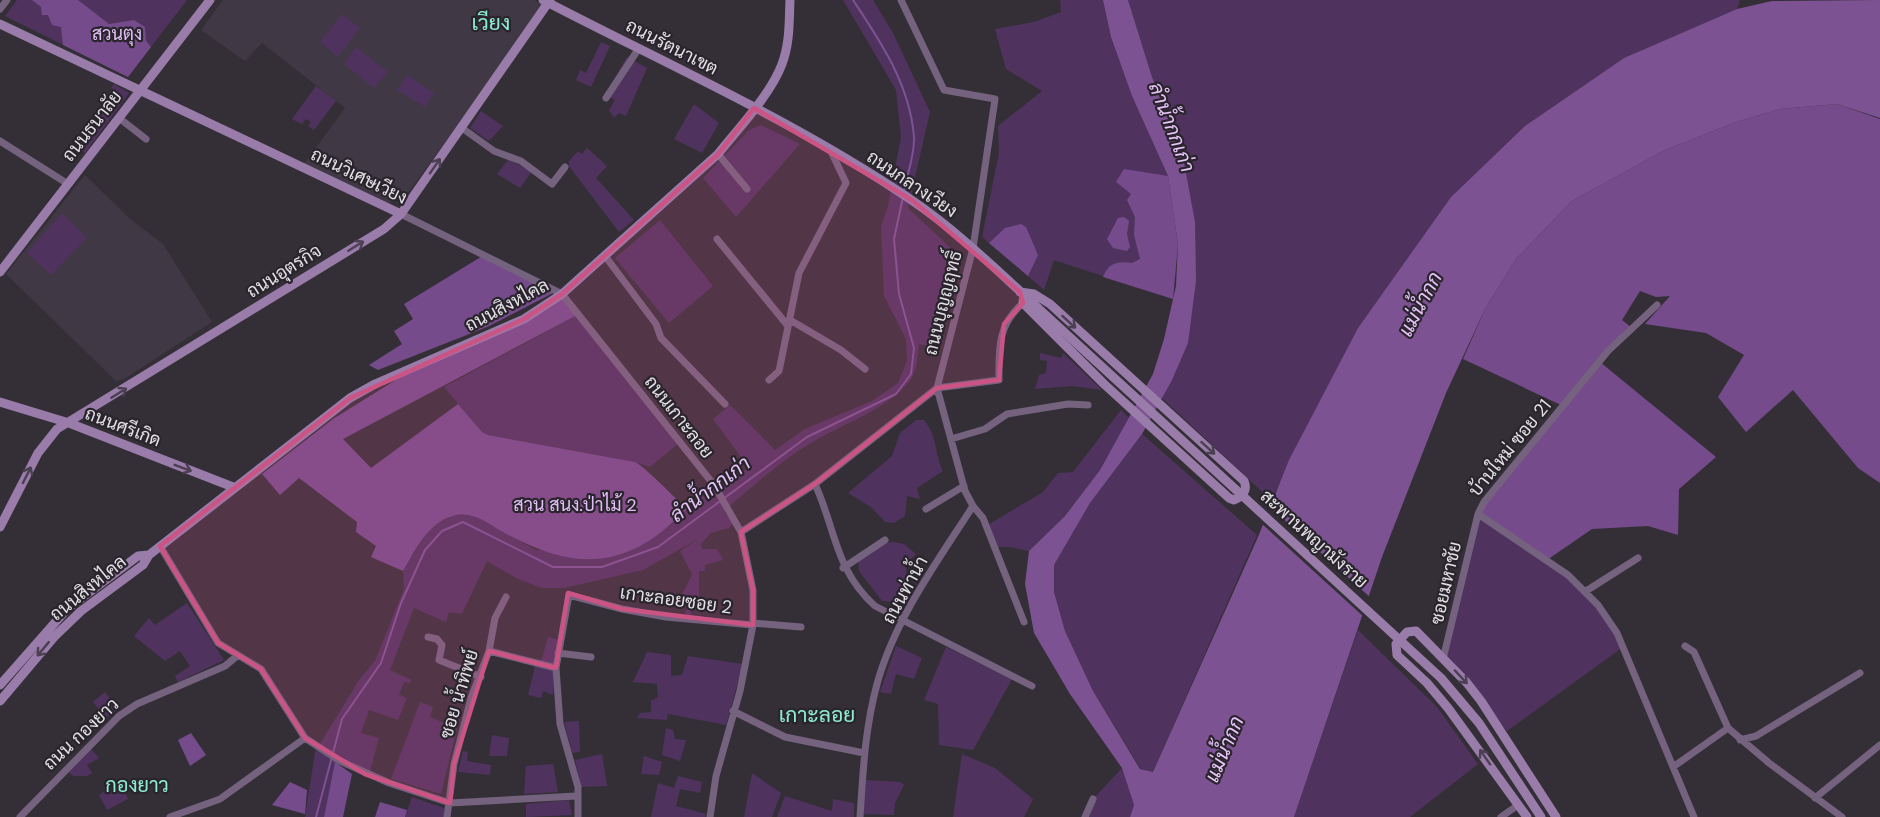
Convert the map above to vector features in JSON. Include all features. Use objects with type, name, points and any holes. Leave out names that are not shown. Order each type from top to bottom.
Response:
[{"type":"main road","name":"ถนนธนาลัย","points":[[0,272],[210,0]]},
{"type":"main road","name":"ถนนสิงหไคล","points":[[0,701],[54,637],[81,611],[143,565],[149,555],[233,487],[366,389],[515,323],[562,294],[605,256],[718,154],[753,108],[782,65],[789,36],[790,0]]},
{"type":"main road","name":"ถนนรัตนาเขต","points":[[548,1],[753,108]]},
{"type":"main road","name":"ถนนอุตรกิจ","points":[[0,527],[44,444],[57,429],[384,229],[401,214],[548,1]]},
{"type":"main road","name":"ถนนวิเศษเวียง","points":[[0,24],[401,214]]},
{"type":"main road","name":"ถนนกลางเวียง","points":[[753,108],[831,151],[912,200],[973,248],[1038,308]]},
{"type":"main road","points":[[1020,292],[1034,294],[1050,304],[1244,481],[1246,487],[1243,494],[1234,500],[1229,498],[1129,408],[1023,303]]},
{"type":"main road","name":"สะพานพญามังราย","points":[[1038,308],[1441,678],[1479,723],[1541,817]]},
{"type":"main road","name":"ถนนศรีเกิด","points":[[0,402],[69,423],[233,487]]},
{"type":"main road","name":"ถนนสิงหไคล","points":[[0,685],[67,609],[138,556],[149,555]]},
{"type":"main road","points":[[1527,817],[1443,701],[1396,655],[1396,644],[1412,630],[1443,659],[1481,701],[1556,817]]},
{"type":"street","points":[[0,9],[7,0]]},
{"type":"street","name":"ถนนบุญญฤทธิ์","points":[[901,0],[944,90],[995,99],[973,248],[937,388]]},
{"type":"street","points":[[606,98],[639,48]]},
{"type":"street","points":[[119,118],[146,139]]},
{"type":"street","points":[[462,128],[494,151],[521,161],[552,183],[565,167]]},
{"type":"street","points":[[0,141],[68,184]]},
{"type":"street","points":[[770,380],[779,371],[799,273],[846,183],[831,151]]},
{"type":"street","points":[[718,154],[747,189]]},
{"type":"street","name":"ถนนวิเศษเวียง","points":[[401,214],[562,294]]},
{"type":"street","points":[[717,239],[789,323],[841,350],[865,369]]},
{"type":"street","points":[[605,256],[656,324],[661,338],[725,404]]},
{"type":"street","points":[[741,532],[815,484],[937,388],[999,380],[999,349],[1004,324],[1023,303],[1020,292]]},
{"type":"street","name":"ถนนเกาะลอย","points":[[562,294],[714,485],[741,532],[753,590],[753,624],[734,711],[716,776],[710,817]]},
{"type":"street","name":"บ้านใหม่ ซอย 21","points":[[1656,305],[1608,351],[1484,502],[1478,514],[1568,575],[1586,591],[1617,633],[1694,817]]},
{"type":"street","points":[[937,388],[964,486],[973,506],[983,518],[1024,622]]},
{"type":"street","points":[[951,439],[985,429],[1007,414],[1068,404],[1088,405]]},
{"type":"street","points":[[815,484],[825,505],[843,568],[858,590],[875,606],[1032,686]]},
{"type":"street","points":[[926,509],[964,486]]},
{"type":"street","name":"ถนนท่าน้ำ","points":[[860,817],[864,753],[877,683],[902,620],[973,506]]},
{"type":"street","name":"ซอยมหาชัย","points":[[1443,659],[1478,514]]},
{"type":"street","points":[[843,568],[885,540]]},
{"type":"street","points":[[160,546],[218,643],[261,669],[305,738],[340,761],[389,783],[450,803],[576,796]]},
{"type":"street","points":[[1586,591],[1638,558]]},
{"type":"street","name":"เกาะลอยซอย 2","points":[[578,817],[576,796],[578,787],[560,724],[556,668],[570,595],[622,609],[666,617],[753,624]]},
{"type":"street","name":"ซอย น้ำทิพย์","points":[[447,817],[454,764],[471,698],[481,677],[489,651],[495,618],[506,597]]},
{"type":"street","points":[[753,624],[801,627]]},
{"type":"street","points":[[428,637],[437,639],[442,645],[439,660],[481,677]]},
{"type":"street","points":[[1684,646],[1694,652],[1728,728],[1740,740],[1842,817]]},
{"type":"street","points":[[489,651],[556,668]]},
{"type":"street","points":[[558,653],[591,657]]},
{"type":"street","name":"ถนน กองยาว","points":[[20,817],[119,716],[137,704],[225,666],[237,656]]},
{"type":"street","points":[[1740,740],[1756,736],[1860,673]]},
{"type":"street","points":[[734,711],[786,737],[864,753]]},
{"type":"street","points":[[1673,766],[1728,728]]},
{"type":"street","points":[[170,817],[219,799],[305,738]]},
{"type":"street","points":[[1815,798],[1880,745]]},
{"type":"street","points":[[1085,817],[1093,799]]},
{"type":"street","points":[[1501,817],[1518,805]]},
{"type":"highlighted area","points":[[754,108],[912,200],[1020,292],[1023,303],[1004,324],[999,380],[937,388],[815,484],[741,532],[753,590],[753,625],[622,609],[568,593],[556,668],[489,651],[454,764],[450,803],[365,774],[305,738],[261,669],[218,643],[160,546],[350,398],[524,319],[562,294],[718,154]]},
{"type":"shaded area","points":[[223,0],[534,0],[542,4],[525,33],[405,197],[386,204],[304,164],[345,108],[262,43],[245,61],[201,30]]},
{"type":"shaded area","points":[[85,175],[129,218],[163,244],[212,322],[124,379],[116,381],[6,274]]},
{"type":"green space","name":"สวนตุง","points":[[17,0],[187,0],[128,77],[5,16]]},
{"type":"green space","points":[[32,0],[78,0],[109,24],[134,20],[145,27],[146,41],[151,47],[128,77],[63,45],[61,27],[52,25],[48,15],[42,15],[41,7]]},
{"type":"green space","points":[[843,0],[873,0],[893,33],[930,112],[908,208],[956,253],[939,348],[919,344],[913,375],[898,393],[875,409],[799,450],[724,511],[733,523],[729,528],[711,533],[701,544],[702,549],[717,549],[723,560],[705,565],[705,571],[699,571],[699,606],[692,606],[690,616],[685,613],[690,600],[681,597],[692,574],[680,551],[698,539],[643,570],[564,588],[542,588],[516,578],[487,561],[462,614],[449,612],[446,622],[414,608],[390,670],[411,680],[410,683],[404,682],[399,695],[407,698],[398,720],[369,710],[361,733],[379,738],[370,771],[336,759],[324,817],[305,817],[315,752],[359,680],[375,661],[404,589],[403,571],[430,527],[452,516],[470,513],[536,550],[640,544],[670,526],[691,504],[711,490],[749,468],[713,419],[730,405],[775,450],[805,429],[872,401],[898,383],[907,361],[906,339],[884,296],[881,227],[888,206],[901,137],[896,90]]},
{"type":"green space","points":[[1060,0],[1103,0],[1111,37],[1132,96],[1168,176],[1178,244],[1173,299],[1054,260],[1044,290],[982,237],[999,153],[998,126],[1042,91],[1006,69],[995,29],[1034,22],[1061,12]]},
{"type":"green space","points":[[1128,0],[1740,1],[1737,9],[1624,58],[1525,126],[1451,197],[1358,328],[1271,500],[1162,398],[1188,343],[1182,152],[1152,77]]},
{"type":"green space","points":[[342,14],[360,28],[338,57],[320,42]]},
{"type":"green space","points":[[601,42],[610,46],[591,87],[576,80],[580,70],[586,73]]},
{"type":"green space","points":[[356,47],[388,72],[374,88],[344,64]]},
{"type":"green space","points":[[627,57],[647,68],[626,116],[619,113],[614,118],[609,110],[615,100],[605,95]]},
{"type":"green space","points":[[407,75],[434,93],[425,107],[397,90]]},
{"type":"green space","points":[[114,84],[129,93],[85,153],[77,147],[115,91],[111,88]]},
{"type":"green space","points":[[316,86],[336,101],[314,130],[308,126],[311,122],[306,119],[302,124],[292,119]]},
{"type":"green space","points":[[694,104],[719,123],[702,153],[674,139]]},
{"type":"green space","points":[[1837,104],[1880,119],[1880,483],[1858,468],[1793,390],[1746,432],[1718,397],[1744,355],[1706,333],[1645,324],[1670,296],[1656,297],[1640,291],[1622,320],[1632,328],[1600,362],[1716,457],[1679,489],[1678,535],[1648,526],[1592,529],[1547,560],[1478,514],[1563,406],[1463,359],[1485,309],[1516,259],[1572,201],[1663,151],[1736,122],[1780,109]]},
{"type":"green space","points":[[481,111],[503,126],[489,141],[470,128]]},
{"type":"green space","points":[[761,125],[800,144],[736,217],[703,178],[749,130]]},
{"type":"green space","points":[[587,148],[607,166],[596,178],[634,220],[619,232],[569,166],[569,161],[578,151],[582,154]]},
{"type":"green space","points":[[508,160],[532,171],[520,188],[497,174]]},
{"type":"green space","points":[[1124,169],[1168,176],[1178,244],[1173,299],[1103,277],[1111,265],[1122,262],[1132,263],[1140,259],[1134,235],[1135,217],[1127,200],[1131,194],[1116,182]]},
{"type":"green space","points":[[62,213],[87,238],[51,275],[27,253]]},
{"type":"green space","points":[[1124,217],[1129,221],[1127,234],[1130,247],[1127,251],[1113,248],[1107,239],[1118,218]]},
{"type":"green space","points":[[660,220],[713,286],[669,323],[615,258]]},
{"type":"green space","points":[[1021,224],[1026,227],[1038,255],[1028,276],[989,243],[1005,228]]},
{"type":"green space","points":[[484,255],[557,291],[487,327],[378,370],[369,365],[402,344],[394,331],[413,319],[404,304]]},
{"type":"green space","name":"สวน สนง.ป่าไม้ 2","points":[[562,294],[579,314],[343,439],[371,468],[458,404],[482,432],[488,435],[635,462],[687,509],[665,529],[643,544],[621,554],[600,559],[577,559],[529,545],[479,518],[460,515],[444,520],[429,531],[403,571],[371,557],[376,546],[356,532],[357,522],[299,478],[280,495],[262,474],[333,419],[423,363],[471,343]]},
{"type":"green space","points":[[579,314],[680,442],[650,467],[635,462],[488,435],[482,432],[444,387]]},
{"type":"green space","points":[[1040,353],[1061,358],[1063,353],[1102,390],[1072,386],[1035,389],[1039,375],[1046,373],[1047,361],[1040,360]]},
{"type":"green space","points":[[1121,410],[1129,418],[1100,470],[1065,516],[1029,551],[994,547],[986,526],[1043,492],[1058,473],[1073,472]]},
{"type":"green space","points":[[916,420],[924,420],[929,427],[943,471],[917,488],[920,499],[907,496],[905,516],[894,523],[885,522],[871,507],[848,493],[892,456],[900,433]]},
{"type":"green space","points":[[1142,434],[1257,535],[1153,772],[1141,769],[1093,691],[1065,631],[1054,592],[1054,565],[1090,503]]},
{"type":"green space","points":[[1478,514],[1568,575],[1598,605],[1623,647],[1507,731],[1443,659]]},
{"type":"green space","points":[[893,542],[904,544],[916,554],[906,564],[906,585],[903,592],[894,602],[882,601],[859,571],[858,558],[877,544]]},
{"type":"green space","points":[[187,603],[224,660],[178,682],[175,676],[190,666],[180,651],[165,661],[134,636],[149,618],[155,625]]},
{"type":"green space","points":[[1358,630],[1437,707],[1478,764],[1410,817],[1294,817]]},
{"type":"green space","points":[[548,637],[558,640],[555,666],[541,662]]},
{"type":"green space","points":[[896,646],[922,658],[914,679],[896,674],[891,694],[880,692]]},
{"type":"green space","points":[[946,647],[1012,679],[973,750],[939,745],[938,704],[924,700]]},
{"type":"green space","points":[[647,652],[671,655],[671,676],[682,675],[688,656],[743,664],[726,725],[668,714],[667,720],[637,718],[640,713],[651,712],[651,701],[658,697],[657,684],[633,682]]},
{"type":"green space","points":[[535,666],[554,671],[553,695],[543,691],[541,698],[528,695]]},
{"type":"green space","points":[[105,692],[118,709],[106,718],[93,702]]},
{"type":"green space","points":[[420,702],[433,707],[430,717],[457,728],[441,794],[391,779]]},
{"type":"green space","points":[[579,721],[580,752],[572,753],[564,722]]},
{"type":"green space","points":[[666,728],[673,730],[675,739],[686,740],[680,761],[662,755]]},
{"type":"green space","points":[[191,733],[206,755],[190,766],[178,740]]},
{"type":"green space","points":[[492,735],[509,738],[507,756],[489,756]]},
{"type":"green space","points":[[89,747],[99,758],[87,765],[92,773],[87,776],[73,776],[67,771]]},
{"type":"green space","points":[[463,751],[468,752],[467,761],[491,765],[490,775],[458,772]]},
{"type":"green space","points":[[602,754],[607,786],[581,787],[575,760]]},
{"type":"green space","points":[[962,754],[995,768],[1033,799],[1024,817],[953,817]]},
{"type":"green space","points":[[644,756],[662,762],[659,775],[641,774]]},
{"type":"green space","points":[[335,762],[352,774],[343,817],[324,817]]},
{"type":"green space","points":[[553,764],[558,792],[524,794],[526,766]]},
{"type":"green space","points":[[1122,768],[1134,805],[1130,817],[1085,817],[1093,799]]},
{"type":"green space","points":[[752,773],[781,793],[772,817],[744,817]]},
{"type":"green space","points":[[678,776],[702,782],[700,793],[680,789],[676,806],[706,814],[705,817],[651,817],[658,783],[674,788]]},
{"type":"green space","points":[[866,780],[900,782],[904,785],[895,803],[894,815],[862,814]]},
{"type":"green space","points":[[120,781],[128,799],[107,810],[99,795]]},
{"type":"green space","points":[[290,782],[307,790],[305,814],[272,805]]},
{"type":"green space","points":[[785,796],[832,811],[833,799],[854,803],[854,817],[777,817]]},
{"type":"green space","points":[[412,797],[444,808],[444,817],[405,817]]},
{"type":"green space","points":[[569,800],[572,815],[526,817],[526,804]]},
{"type":"green space","points":[[380,802],[407,810],[405,817],[375,817]]},
{"type":"water","name":"แม่น้ำกก","points":[[1103,0],[1128,0],[1152,77],[1182,152],[1195,222],[1196,281],[1188,343],[1172,380],[1142,434],[1090,503],[1054,565],[1054,592],[1065,631],[1093,691],[1140,769],[1153,772],[1258,537],[1289,460],[1358,328],[1451,197],[1525,126],[1624,58],[1737,9],[1772,1],[1880,0],[1880,118],[1837,104],[1780,109],[1736,122],[1663,151],[1572,201],[1516,259],[1485,309],[1446,393],[1382,557],[1294,817],[1130,817],[1134,805],[1122,768],[1070,694],[1034,633],[1025,584],[1029,551],[1065,516],[1100,470],[1153,374],[1176,286],[1178,244],[1168,176],[1132,96],[1111,37]]},
{"type":"pier","points":[[1268,505],[1371,598],[1365,618],[1261,523]]},
{"type":"waterway","name":"ลำน้ำกกเก่า","points":[[853,0],[884,48],[907,100],[914,144],[904,191]]},
{"type":"waterway","name":"ลำน้ำกกเก่า","points":[[316,817],[342,719],[381,663],[401,603],[425,550],[442,531],[463,522],[553,567],[602,567],[658,547],[807,437],[896,394],[911,374],[914,348],[899,294],[894,239],[903,197]]},
{"type":"district","name":"เวียง","points":[[491,23]]},
{"type":"district","name":"เกาะลอย","points":[[817,715]]},
{"type":"district","name":"กองยาว","points":[[137,785]]}]
